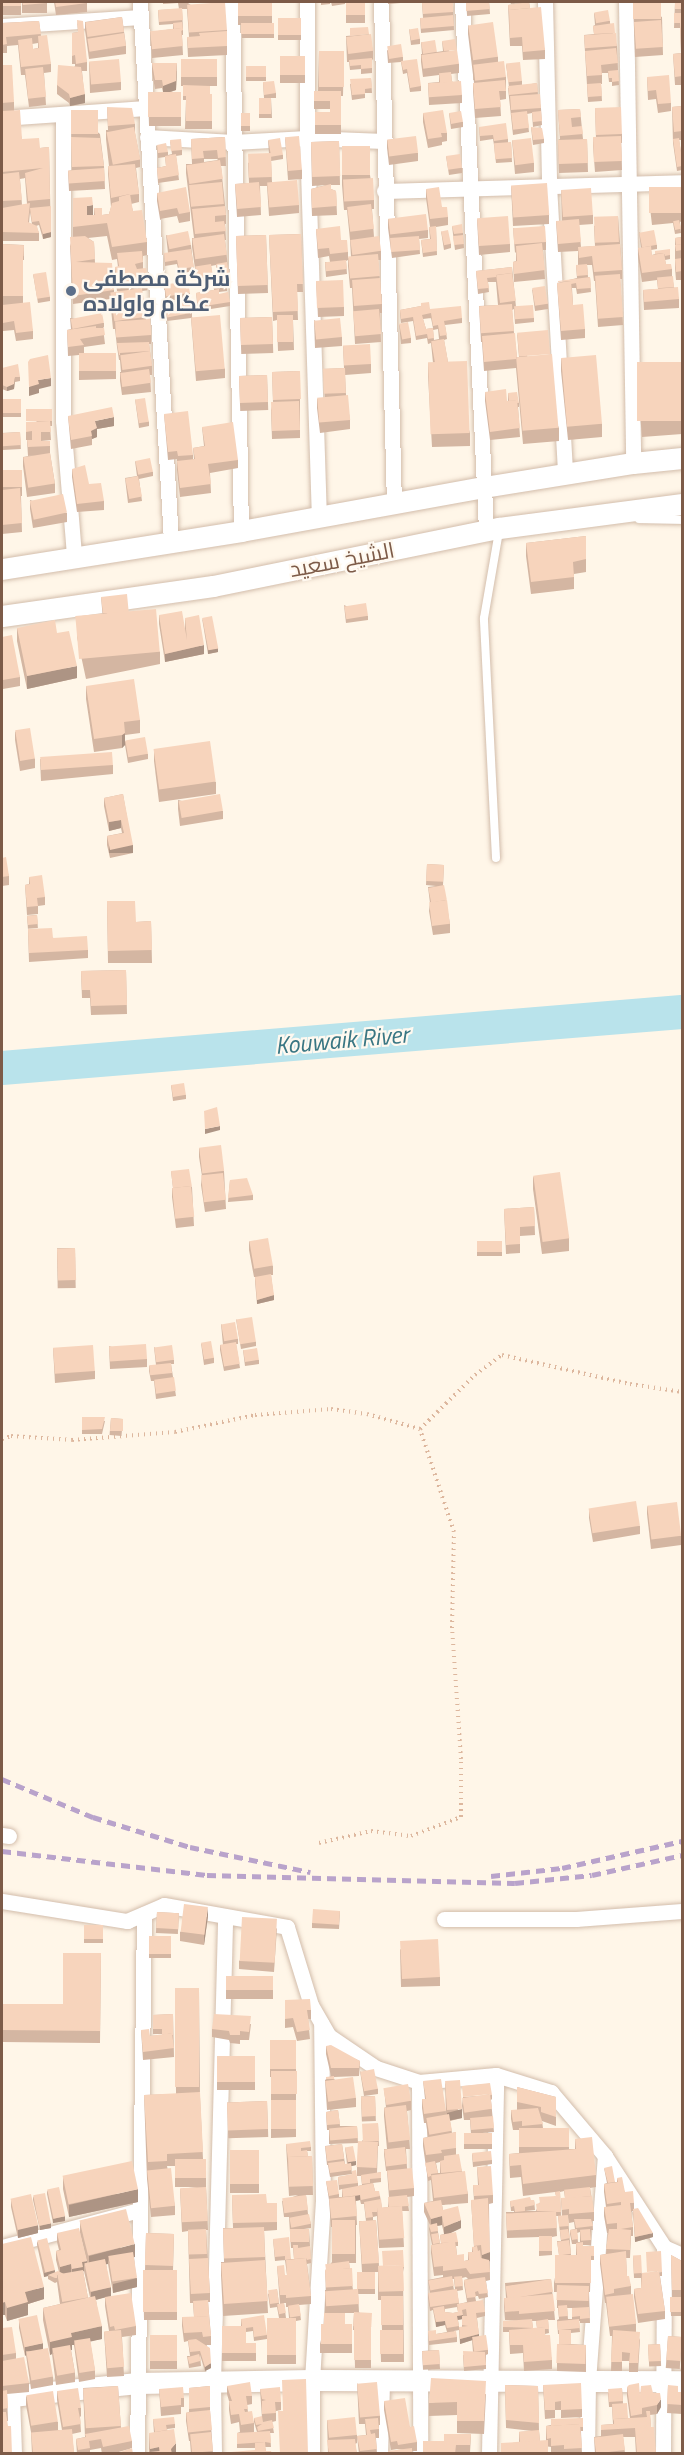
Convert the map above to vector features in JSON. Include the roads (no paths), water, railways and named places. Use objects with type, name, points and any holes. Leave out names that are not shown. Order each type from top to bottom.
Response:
[{"type":"main road","name":"الشيخ سعيد","points":[[2,569],[319,518],[484,487],[633,463],[682,458]]},
{"type":"main road","name":"الشيخ سعيد","points":[[2,616],[213,586],[493,529],[682,504]]},
{"type":"main road","points":[[7,2396],[137,2383],[312,2380],[674,2381]]},
{"type":"street","points":[[232,2],[241,531]]},
{"type":"street","points":[[307,2],[307,138],[319,518]]},
{"type":"street","points":[[381,2],[384,191],[394,504]]},
{"type":"street","points":[[462,2],[484,487],[493,529]]},
{"type":"street","points":[[545,2],[549,185],[565,475]]},
{"type":"street","points":[[626,2],[633,463]]},
{"type":"street","points":[[2,27],[140,9],[171,542]]},
{"type":"street","points":[[2,118],[146,108]]},
{"type":"street","points":[[63,115],[63,421],[74,556]]},
{"type":"street","points":[[147,137],[233,142],[307,138],[384,141]]},
{"type":"street","points":[[384,191],[682,182]]},
{"type":"street","points":[[2,1901],[127,1921],[164,1905],[287,1927],[311,2006],[329,2036],[376,2068],[419,2082],[496,2074],[551,2092],[604,2156],[664,2247],[674,2381],[663,2454]]},
{"type":"street","points":[[444,1919],[576,1919],[682,1911]]},
{"type":"street","points":[[137,2454],[144,1914]]},
{"type":"street","points":[[214,2454],[213,2382],[225,1917]]},
{"type":"street","points":[[312,2454],[312,2380],[323,2202],[321,2023]]},
{"type":"street","points":[[489,2454],[496,2074]]},
{"type":"street","points":[[419,2082],[420,2454]]},
{"type":"street","points":[[586,2454],[588,2381],[604,2156]]},
{"type":"street","points":[[2,2247],[139,2210]]},
{"type":"street","points":[[664,2247],[682,2255]]},
{"type":"street","points":[[380,2454],[382,2380]]},
{"type":"street","points":[[7,2396],[14,2454]]},
{"type":"lane","points":[[580,517],[682,520]]},
{"type":"lane","points":[[493,529],[484,618],[496,858]]},
{"type":"waterway","name":"Kouwaik River","points":[[2,1068],[682,1012]]},
{"type":"railway","points":[[2,1779],[93,1817],[190,1847],[310,1872]]},
{"type":"railway","points":[[491,1876],[562,1868],[682,1841]]},
{"type":"railway","points":[[2,1851],[207,1875],[515,1883],[592,1875],[682,1855]]},
{"type":"place","name":"شركة مصطفى عكام واولاده","points":[[71,291]]}]
